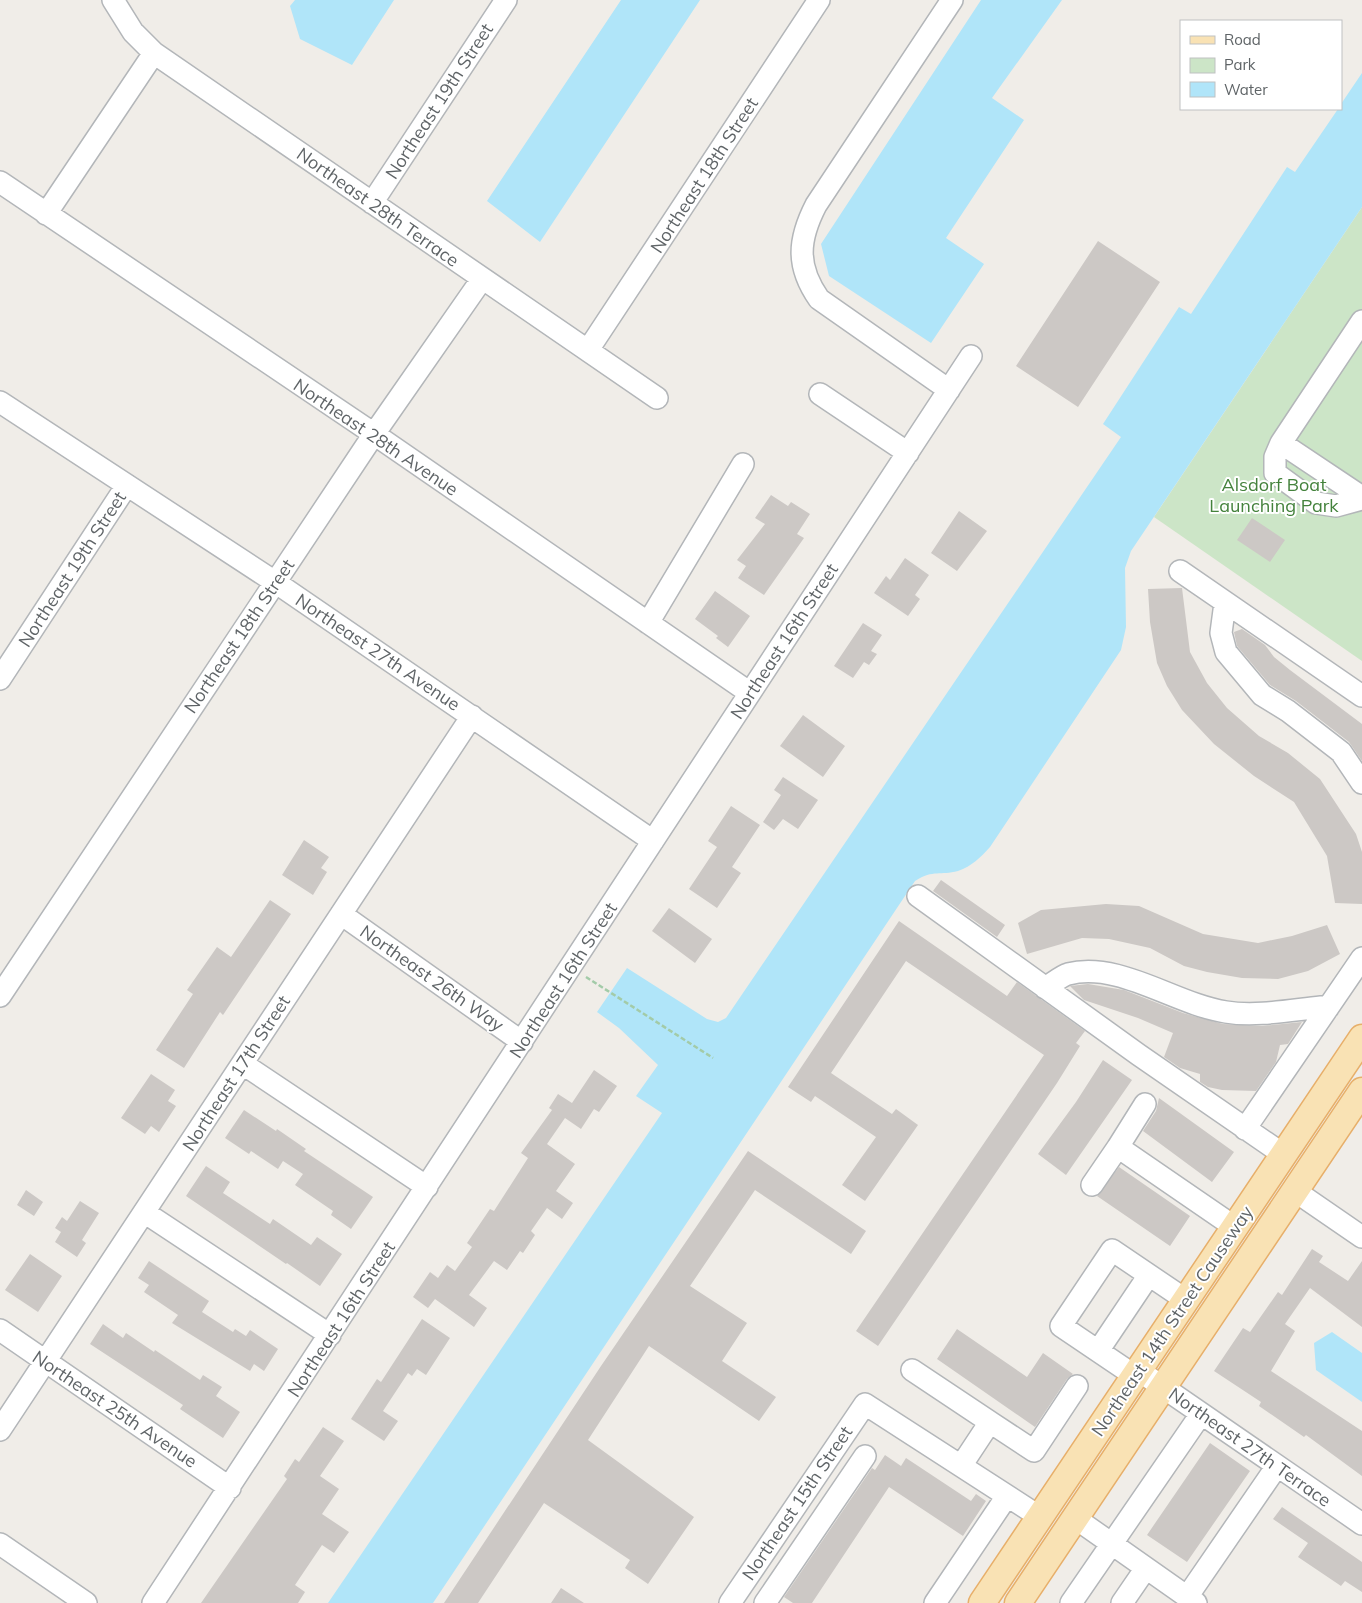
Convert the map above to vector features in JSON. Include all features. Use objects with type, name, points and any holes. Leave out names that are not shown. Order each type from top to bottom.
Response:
[{"type":"main road","name":"Northeast 14th Street Causeway","points":[[982,1603],[1362,1038]]},
{"type":"main road","name":"Northeast 14th Street Causeway","points":[[1027,1596],[1075,1518],[1362,1091]]},
{"type":"main road","points":[[1251,1204],[1273,1193],[1286,1190],[1295,1191]]},
{"type":"main road","points":[[1027,1596],[1046,1540],[1046,1528],[1040,1517]]},
{"type":"street","name":"Northeast 28th Terrace","points":[[113,0],[133,32],[154,53],[657,398]]},
{"type":"street","name":"Northeast 19th Street","points":[[372,203],[506,0]]},
{"type":"street","name":"Northeast 18th Street","points":[[588,350],[819,0]]},
{"type":"street","points":[[949,390],[819,299],[810,287],[802,264],[801,241],[806,224],[816,205],[952,0]]},
{"type":"street","points":[[46,214],[154,53]]},
{"type":"street","name":"Northeast 28th Avenue","points":[[0,182],[374,434],[750,693]]},
{"type":"street","name":"Northeast 18th Street","points":[[0,996],[374,434],[482,279]]},
{"type":"street","points":[[1362,321],[1281,443],[1275,457],[1276,473],[1316,503],[1336,506],[1362,498]]},
{"type":"street","name":"Northeast 16th Street","points":[[153,1603],[971,356]]},
{"type":"street","points":[[820,394],[908,453]]},
{"type":"street","name":"Northeast 27th Avenue","points":[[0,402],[275,582],[653,841]]},
{"type":"street","points":[[1281,443],[1362,498]]},
{"type":"street","points":[[648,623],[743,464]]},
{"type":"street","name":"Northeast 19th Street","points":[[0,679],[127,485]]},
{"type":"street","points":[[1180,571],[1362,696]]},
{"type":"street","points":[[1225,603],[1221,633],[1226,652],[1262,695],[1288,711],[1341,752],[1362,783]]},
{"type":"street","name":"Northeast 17th Street","points":[[0,1430],[472,716]]},
{"type":"street","points":[[918,896],[1245,1129],[1284,1154]]},
{"type":"street","name":"Northeast 26th Way","points":[[341,914],[522,1042]]},
{"type":"street","points":[[1245,1129],[1362,958]]},
{"type":"street","points":[[1045,988],[1067,974],[1099,972],[1135,980],[1190,1004],[1227,1012],[1328,1008]]},
{"type":"street","points":[[243,1064],[427,1187]]},
{"type":"street","points":[[1092,1185],[1144,1104]]},
{"type":"street","points":[[1118,1147],[1236,1228]]},
{"type":"street","points":[[1295,1191],[1362,1237]]},
{"type":"street","points":[[144,1212],[330,1335]]},
{"type":"street","name":"Northeast 27th Terrace","points":[[1149,1275],[1112,1250],[1061,1326],[1098,1351],[1163,1387],[1362,1524]]},
{"type":"street","points":[[1098,1351],[1149,1275],[1186,1300]]},
{"type":"street","name":"Northeast 25th Avenue","points":[[0,1330],[230,1488]]},
{"type":"street","points":[[912,1370],[1034,1450],[1077,1386]]},
{"type":"street","name":"Northeast 15th Street","points":[[730,1603],[865,1404],[961,1466]]},
{"type":"street","points":[[1071,1603],[1201,1414]]},
{"type":"street","points":[[990,1422],[961,1466],[1040,1517]]},
{"type":"street","points":[[766,1603],[865,1456]]},
{"type":"street","points":[[1075,1518],[1191,1600],[1277,1466]]},
{"type":"street","points":[[935,1603],[1007,1496]]},
{"type":"street","points":[[0,1544],[86,1603]]},
{"type":"street","points":[[1122,1603],[1146,1568]]},
{"type":"path","points":[[571,967],[713,1058]]},
{"type":"green space","name":"Alsdorf Boat Launching Park","points":[[1362,207],[1362,661],[1154,517]]},
{"type":"water","points":[[295,0],[394,0],[352,65],[300,39],[290,6]]},
{"type":"water","points":[[621,0],[700,0],[540,242],[487,201]]},
{"type":"water","points":[[981,0],[1062,0],[992,98],[1024,120],[946,238],[984,264],[931,343],[829,276],[821,244]]},
{"type":"water","points":[[1362,73],[1362,207],[1131,551],[1125,568],[1126,627],[1121,650],[990,847],[968,867],[958,871],[927,875],[915,881],[433,1603],[328,1603],[662,1113],[636,1096],[658,1065],[619,1028],[597,1012],[627,968],[707,1019],[718,1022],[726,1018],[1121,437],[1103,424],[1179,307],[1191,314],[1287,167],[1295,172],[1337,110],[1342,110],[1342,103]]},
{"type":"water","points":[[1332,1332],[1362,1353],[1362,1402],[1316,1370],[1314,1343]]},
{"type":"building","points":[[1098,241],[1160,282],[1078,407],[1016,366]]},
{"type":"building","points":[[771,495],[788,506],[791,502],[810,514],[797,534],[804,538],[764,595],[738,578],[746,566],[737,560],[765,524],[755,518]]},
{"type":"building","points":[[959,511],[987,531],[957,571],[931,553]]},
{"type":"building","points":[[1252,518],[1285,540],[1270,562],[1237,540]]},
{"type":"building","points":[[905,558],[929,575],[915,595],[920,599],[908,616],[874,593],[886,576],[890,580]]},
{"type":"building","points":[[1182,588],[1190,652],[1207,683],[1227,708],[1259,736],[1288,753],[1320,779],[1356,834],[1362,852],[1362,904],[1335,903],[1327,856],[1294,802],[1254,776],[1214,744],[1182,710],[1167,686],[1157,663],[1150,622],[1148,589]]},
{"type":"building","points":[[715,591],[750,616],[728,647],[716,638],[718,636],[695,619]]},
{"type":"building","points":[[863,623],[882,635],[871,651],[877,654],[869,665],[864,662],[853,678],[834,666]]},
{"type":"building","points":[[1242,629],[1265,645],[1274,657],[1290,670],[1362,724],[1362,761],[1349,742],[1296,701],[1270,685],[1237,646],[1234,632]]},
{"type":"building","points":[[803,715],[845,746],[823,777],[780,746]]},
{"type":"building","points":[[783,777],[818,800],[798,829],[783,819],[774,830],[763,822],[781,795],[774,790]]},
{"type":"building","points":[[731,806],[760,825],[732,867],[741,873],[717,908],[689,889],[717,847],[708,841]]},
{"type":"building","points":[[304,840],[329,857],[321,868],[327,872],[313,895],[282,875]]},
{"type":"building","points":[[941,880],[1005,925],[997,937],[933,891]]},
{"type":"building","points":[[270,900],[291,914],[223,1015],[220,1012],[184,1068],[156,1050],[193,994],[187,990],[217,947],[231,957]]},
{"type":"building","points":[[1106,904],[1139,906],[1203,934],[1258,943],[1292,936],[1327,925],[1340,954],[1308,971],[1278,979],[1242,978],[1207,972],[1184,966],[1150,948],[1109,939],[1082,938],[1027,954],[1018,923],[1041,910]]},
{"type":"building","points":[[669,908],[712,939],[695,963],[652,931]]},
{"type":"building","points":[[899,921],[1007,996],[1017,982],[1085,1031],[1076,1043],[1080,1046],[1057,1083],[878,1346],[856,1331],[1044,1055],[906,961],[831,1073],[892,1114],[896,1109],[918,1125],[865,1201],[842,1185],[876,1137],[815,1096],[811,1102],[788,1087]]},
{"type":"building","points":[[1088,984],[1124,990],[1183,1013],[1223,1024],[1262,1026],[1302,1022],[1288,1044],[1280,1045],[1276,1062],[1256,1091],[1222,1090],[1208,1087],[1200,1082],[1200,1074],[1180,1068],[1164,1057],[1173,1033],[1138,1018],[1084,1000],[1070,986]]},
{"type":"building","points":[[1103,1060],[1132,1080],[1066,1175],[1038,1154],[1076,1102]]},
{"type":"building","points":[[594,1070],[617,1086],[599,1112],[594,1109],[581,1129],[565,1118],[547,1144],[575,1164],[556,1191],[573,1203],[562,1219],[547,1208],[531,1231],[535,1235],[523,1253],[520,1251],[507,1270],[494,1261],[469,1295],[487,1308],[474,1327],[435,1299],[428,1308],[413,1297],[430,1272],[438,1278],[447,1265],[455,1271],[472,1247],[467,1243],[490,1209],[494,1211],[528,1158],[521,1153],[552,1110],[549,1108],[558,1094],[572,1103]]},
{"type":"building","points":[[151,1074],[175,1090],[168,1101],[176,1106],[159,1132],[151,1126],[145,1134],[121,1118]]},
{"type":"building","points":[[1159,1098],[1234,1152],[1212,1182],[1143,1131],[1156,1111]]},
{"type":"building","points":[[244,1110],[276,1131],[277,1129],[306,1149],[304,1151],[373,1197],[351,1229],[331,1215],[333,1211],[295,1185],[303,1174],[283,1161],[278,1169],[251,1151],[249,1154],[225,1138]]},
{"type":"building","points":[[748,1151],[866,1231],[851,1254],[755,1190],[690,1286],[747,1323],[722,1361],[776,1397],[759,1421],[649,1346],[588,1440],[694,1517],[648,1584],[625,1568],[630,1560],[544,1503],[478,1603],[444,1603],[601,1366]]},
{"type":"building","points":[[206,1166],[230,1182],[223,1193],[270,1224],[273,1219],[311,1245],[317,1237],[342,1254],[320,1286],[186,1196]]},
{"type":"building","points":[[1119,1167],[1190,1216],[1170,1246],[1097,1196]]},
{"type":"building","points":[[26,1190],[43,1202],[34,1216],[17,1205]]},
{"type":"building","points":[[80,1201],[99,1213],[82,1240],[86,1243],[77,1257],[55,1242],[61,1232],[55,1228],[62,1217],[67,1221]]},
{"type":"building","points":[[1312,1249],[1323,1256],[1319,1262],[1348,1281],[1362,1261],[1362,1327],[1310,1288],[1285,1324],[1295,1331],[1271,1371],[1362,1431],[1362,1476],[1306,1435],[1304,1437],[1259,1406],[1261,1402],[1214,1371],[1243,1328],[1250,1332],[1278,1292],[1282,1295]]},
{"type":"building","points":[[30,1254],[62,1276],[38,1312],[5,1290]]},
{"type":"building","points":[[149,1261],[209,1301],[202,1312],[233,1332],[235,1329],[246,1336],[250,1330],[278,1349],[264,1371],[254,1364],[250,1371],[172,1323],[178,1315],[144,1292],[149,1285],[138,1278]]},
{"type":"building","points":[[422,1319],[450,1338],[426,1375],[417,1369],[412,1376],[408,1373],[383,1411],[398,1421],[384,1441],[351,1419],[377,1379],[381,1382]]},
{"type":"building","points":[[103,1324],[123,1338],[126,1333],[200,1380],[203,1375],[222,1387],[216,1396],[240,1412],[223,1438],[180,1409],[183,1405],[90,1344]]},
{"type":"building","points":[[957,1329],[1027,1377],[1043,1353],[1073,1374],[1067,1379],[1035,1427],[937,1359]]},
{"type":"building","points":[[323,1427],[344,1441],[320,1476],[339,1489],[322,1514],[349,1532],[334,1553],[322,1545],[295,1585],[305,1592],[298,1603],[201,1603],[287,1479],[284,1476],[295,1459],[299,1462]]},
{"type":"building","points":[[1210,1443],[1250,1471],[1187,1562],[1147,1535]]},
{"type":"building","points":[[885,1455],[901,1466],[906,1458],[971,1501],[976,1494],[986,1501],[963,1536],[889,1487],[812,1603],[793,1603],[784,1597],[872,1468],[875,1470]]},
{"type":"building","points":[[1282,1507],[1362,1562],[1362,1592],[1345,1581],[1341,1586],[1298,1557],[1308,1543],[1273,1519]]},
{"type":"building","points":[[561,1588],[584,1603],[551,1603]]}]
